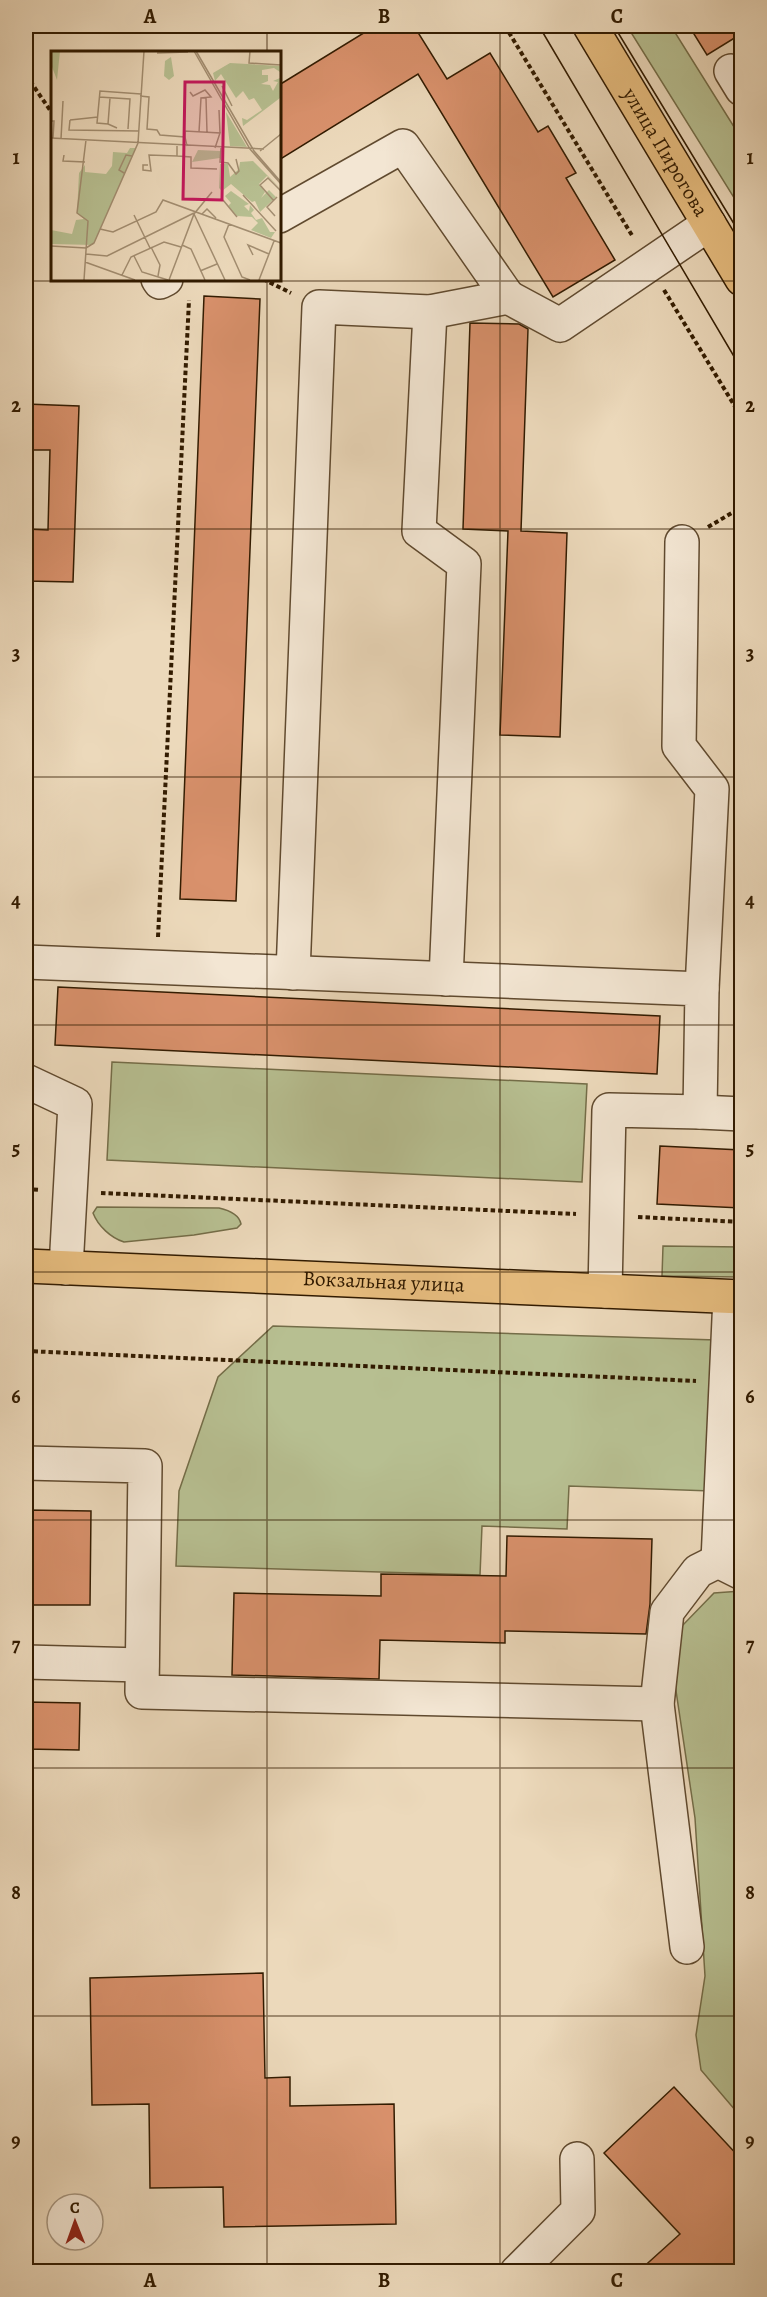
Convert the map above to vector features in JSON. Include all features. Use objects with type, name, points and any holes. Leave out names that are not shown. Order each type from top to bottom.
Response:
[{"type":"main road","name":"улица Пирогова","points":[[590,26],[741,279]]},
{"type":"main road","name":"Вокзальная улица","points":[[26,1266],[736,1297]]},
{"type":"lane","points":[[280,215],[403,146],[508,297],[560,325],[709,224]]},
{"type":"lane","points":[[159,280],[178,288]]},
{"type":"lane","points":[[293,973],[319,308],[430,312],[508,297]]},
{"type":"lane","points":[[430,312],[419,531],[464,564],[446,979]]},
{"type":"lane","points":[[682,542],[679,747],[712,789],[702,989],[700,1112]]},
{"type":"lane","points":[[26,962],[702,989]]},
{"type":"lane","points":[[26,1081],[75,1104],[66,1268]]},
{"type":"lane","points":[[605,1291],[609,1110],[741,1114]]},
{"type":"lane","points":[[687,1947],[657,1704],[667,1612],[698,1571],[730,1567],[732,1441],[726,1382],[736,1297]]},
{"type":"lane","points":[[26,1462],[145,1466],[141,1692],[657,1704]]},
{"type":"lane","points":[[26,1662],[142,1665]]},
{"type":"lane","points":[[518,2271],[578,2211],[577,2159]]},
{"type":"path","points":[[505,26],[741,418]]},
{"type":"path","points":[[26,75],[51,111]]},
{"type":"path","points":[[157,968],[178,288]]},
{"type":"path","points":[[682,542],[741,507]]},
{"type":"path","points":[[26,1189],[741,1222]]},
{"type":"path","points":[[26,1352],[726,1382]]},
{"type":"green space","points":[[627,26],[671,26],[741,138],[741,209]]},
{"type":"green space","points":[[112,1062],[587,1084],[582,1182],[107,1160]]},
{"type":"green space","points":[[97,1207],[219,1208],[236,1215],[241,1224],[237,1228],[194,1235],[124,1242],[110,1234],[98,1222],[93,1213]]},
{"type":"green space","points":[[663,1246],[741,1247],[741,1277],[662,1276]]},
{"type":"green space","points":[[273,1326],[716,1340],[711,1491],[569,1486],[567,1529],[482,1526],[480,1575],[176,1566],[179,1491],[218,1377]]},
{"type":"green space","points":[[741,1591],[741,2117],[701,2070],[696,2035],[705,1976],[695,1818],[672,1664],[680,1628],[714,1593]]},
{"type":"building","points":[[375,26],[414,26],[447,79],[490,53],[538,132],[548,126],[576,173],[566,178],[615,260],[553,297],[418,74],[280,159],[280,84]]},
{"type":"building","points":[[689,26],[741,26],[741,34],[707,55]]},
{"type":"building","points":[[204,296],[260,299],[236,901],[180,899]]},
{"type":"building","points":[[470,323],[519,324],[528,329],[521,531],[567,533],[560,737],[500,735],[508,531],[463,529]]},
{"type":"building","points":[[26,404],[79,406],[73,582],[26,581],[26,529],[48,530],[50,450],[26,450]]},
{"type":"building","points":[[58,987],[660,1016],[657,1074],[55,1045]]},
{"type":"building","points":[[660,1146],[741,1150],[741,1208],[657,1204]]},
{"type":"building","points":[[26,1510],[91,1511],[90,1605],[26,1605]]},
{"type":"building","points":[[507,1536],[652,1539],[650,1604],[646,1634],[505,1631],[505,1643],[380,1640],[379,1679],[232,1675],[234,1593],[381,1596],[381,1574],[506,1576]]},
{"type":"building","points":[[26,1702],[80,1703],[79,1750],[26,1749]]},
{"type":"building","points":[[263,1973],[265,2078],[290,2077],[290,2106],[394,2104],[396,2224],[224,2227],[223,2187],[150,2188],[149,2104],[92,2105],[90,1978]]},
{"type":"building","points":[[674,2087],[741,2159],[741,2271],[639,2271],[680,2234],[604,2153]]},
{"type":"tram line","points":[[539,26],[742,370]]},
{"type":"tram line","points":[[614,26],[742,237]]}]
